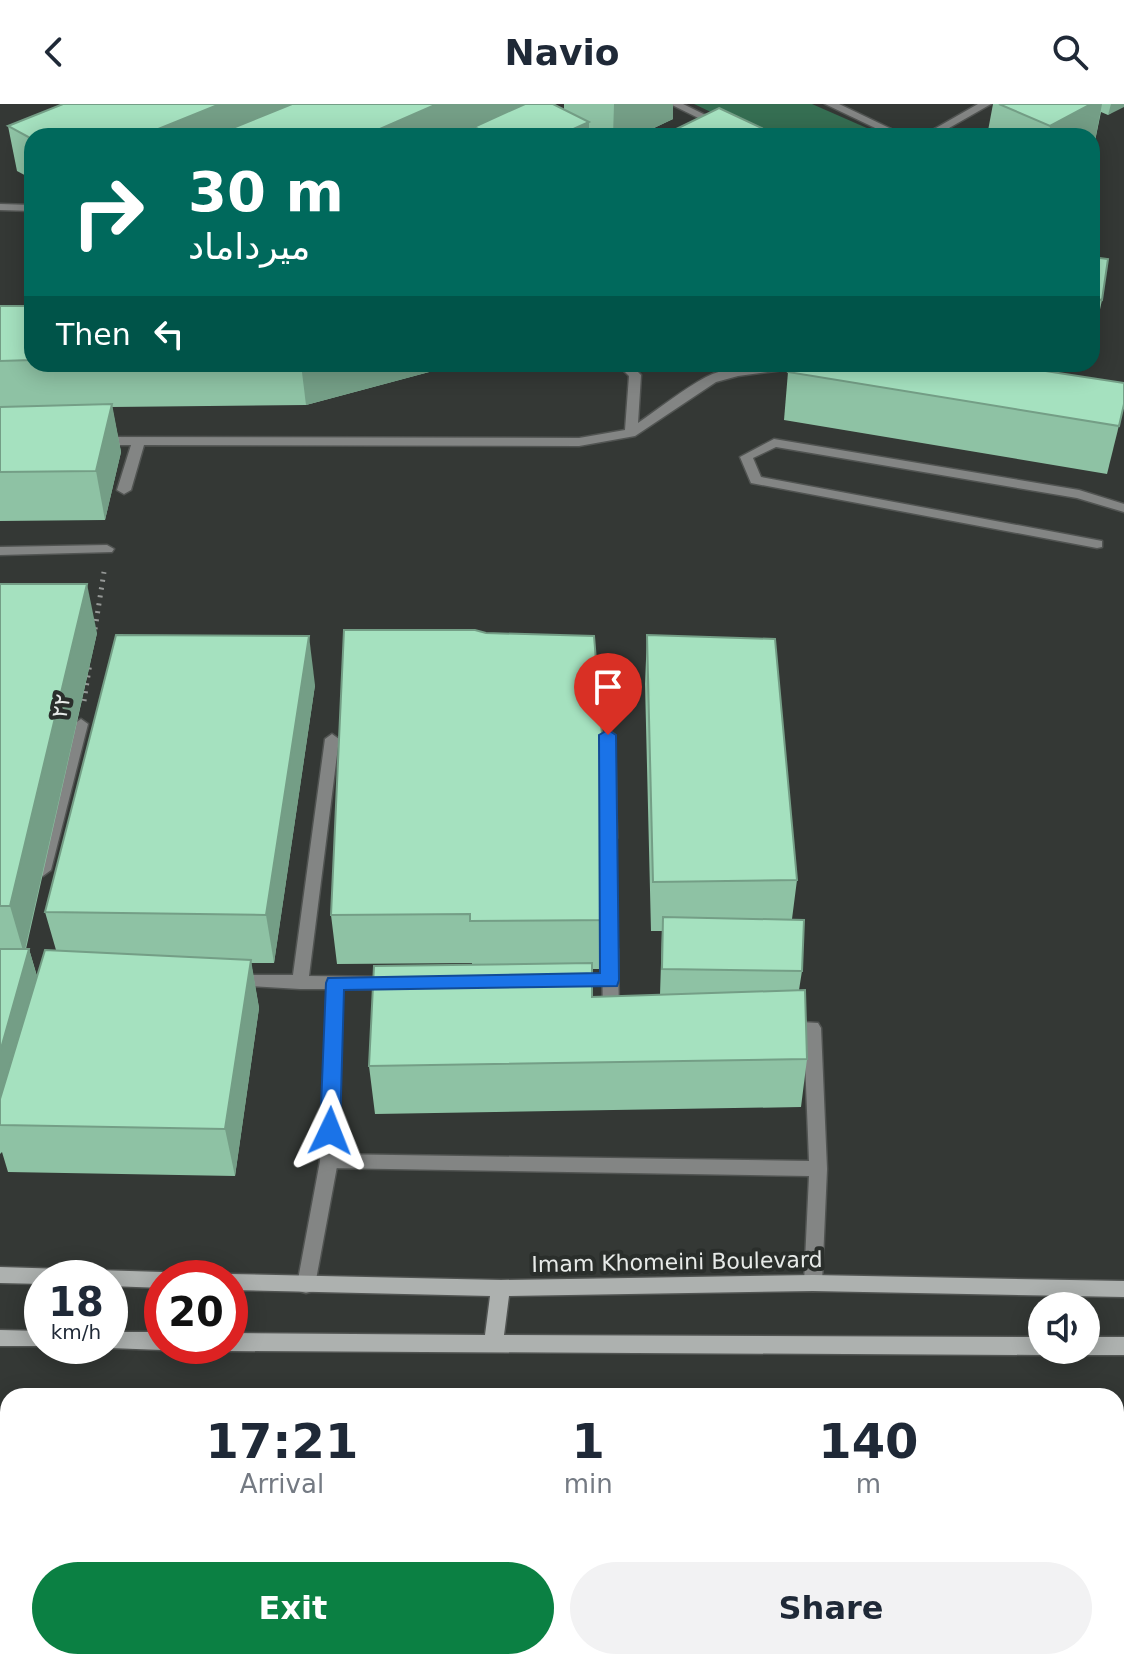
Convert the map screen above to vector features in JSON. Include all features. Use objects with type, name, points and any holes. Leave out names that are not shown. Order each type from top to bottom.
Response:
[{"type":"main road","points":[[0,1275],[24,1276]]},
{"type":"main road","name":"Imam Khomeini Boulevard","points":[[248,1283],[501,1288],[813,1283],[1124,1289]]},
{"type":"main road","points":[[493,1345],[501,1288]]},
{"type":"main road","points":[[0,1338],[24,1339]]},
{"type":"main road","points":[[248,1342],[1028,1346]]},
{"type":"main road","points":[[1100,1346],[1124,1346]]},
{"type":"street","points":[[675,104],[725,128]]},
{"type":"street","points":[[830,104],[883,128]]},
{"type":"street","points":[[942,128],[986,104]]},
{"type":"street","points":[[707,128],[716,124]]},
{"type":"street","points":[[0,207],[24,208]]},
{"type":"street","points":[[631,433],[635,375],[632,372]]},
{"type":"street","points":[[77,441],[579,442],[631,433],[712,379],[754,372]]},
{"type":"street","points":[[124,490],[139,441]]},
{"type":"street","points":[[1097,544],[756,480],[746,457],[774,443],[1079,494],[1124,508]]},
{"type":"street","points":[[0,551],[107,549]]},
{"type":"street","name":"۲۲","points":[[38,888],[81,724]]},
{"type":"street","points":[[608,735],[609,858]]},
{"type":"street","points":[[300,983],[332,739]]},
{"type":"street","points":[[610,934],[602,980],[619,1027]]},
{"type":"street","points":[[221,981],[411,982]]},
{"type":"street","points":[[306,1285],[329,1161],[335,983]]},
{"type":"street","points":[[766,1028],[812,1028],[818,1169],[813,1283]]},
{"type":"street","points":[[329,1161],[818,1169]]},
{"type":"path","points":[[94,637],[107,549]]},
{"type":"path","name":"۲۲","points":[[81,724],[92,651]]},
{"type":"green space","points":[[694,104],[812,104],[867,128],[744,128]]},
{"type":"building","points":[[63,104],[220,104],[161,128],[24,128],[24,135],[8,126]]},
{"type":"building","points":[[292,104],[437,104],[382,128],[233,128]]},
{"type":"building","points":[[525,104],[553,104],[589,122],[576,128],[474,127]]},
{"type":"building","points":[[999,104],[1091,104],[1050,126]]},
{"type":"building","points":[[719,108],[761,128],[678,128]]},
{"type":"building","points":[[1100,258],[1108,259],[1100,300]]},
{"type":"building","points":[[0,306],[24,306],[24,360],[0,361]]},
{"type":"building","points":[[788,372],[1052,372],[1124,383],[1124,404],[1119,426]]},
{"type":"building","points":[[112,404],[96,471],[0,472],[0,407]]},
{"type":"building","points":[[0,584],[87,584],[10,906],[0,906]]},
{"type":"building","points":[[344,630],[475,630],[486,633],[594,636],[617,920],[470,921],[470,914],[331,915]]},
{"type":"building","points":[[116,635],[309,636],[266,915],[45,912]]},
{"type":"building","points":[[647,635],[775,639],[797,880],[653,882]]},
{"type":"building","points":[[663,917],[804,920],[802,971],[662,969]]},
{"type":"building","points":[[0,949],[29,949],[0,1052]]},
{"type":"building","points":[[45,950],[251,960],[225,1129],[0,1125],[0,1099]]},
{"type":"building","points":[[592,963],[592,997],[805,990],[807,1059],[369,1066],[374,966]]},
{"type":"route","points":[[330,1131],[335,983],[610,980],[608,735]]}]
